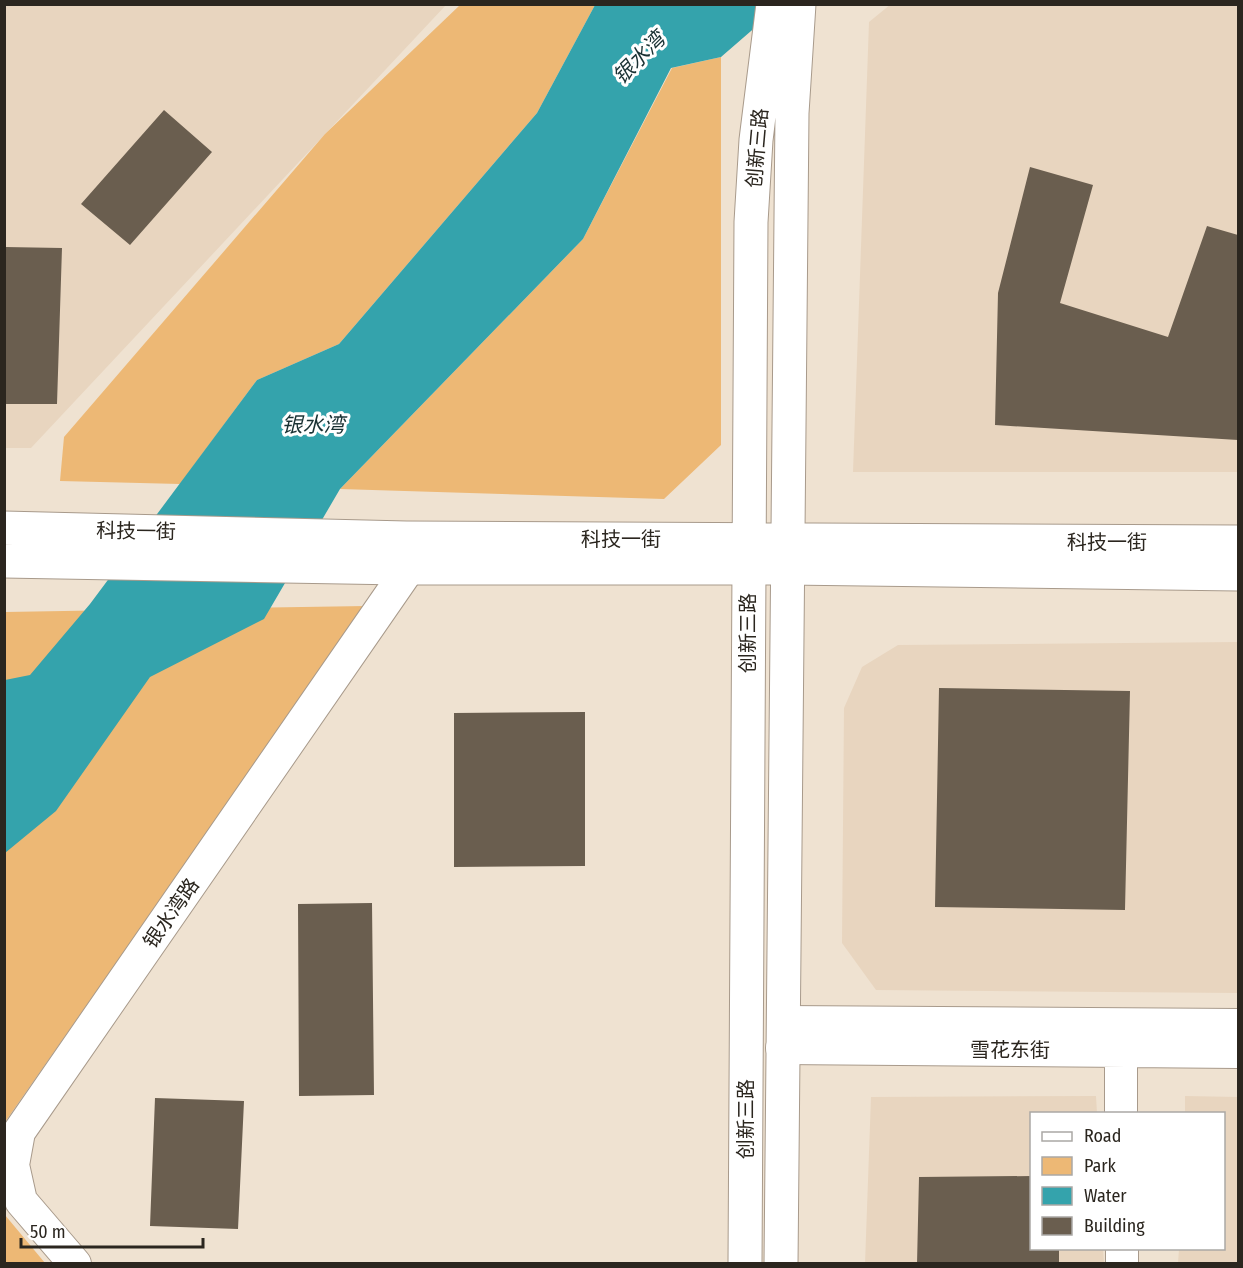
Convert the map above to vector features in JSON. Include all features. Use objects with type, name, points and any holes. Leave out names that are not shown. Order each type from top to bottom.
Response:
[{"type":"main road","name":"创新三路","points":[[745,1263],[751,222],[756,140],[768,41],[789,10]]},
{"type":"main road","name":"创新三路","points":[[781,1263],[792,113],[789,10]]},
{"type":"main road","name":"科技一街","points":[[18,528],[406,558]]},
{"type":"main road","name":"科技一街","points":[[19,561],[787,554],[1239,542]]},
{"type":"main road","name":"科技一街","points":[[787,554],[1239,574]]},
{"type":"street","name":"银水湾路","points":[[75,1263],[21,1201],[13,1165],[19,1132],[406,558]]},
{"type":"street","name":"雪花东街","points":[[1121,1038],[1239,1025]]},
{"type":"street","name":"雪花东街","points":[[782,1035],[1121,1038],[1239,1052]]},
{"type":"street","points":[[1121,1038],[1121,1112]]},
{"type":"shaded area","points":[[891,4],[1238,5],[1238,472],[853,472],[869,22]]},
{"type":"shaded area","points":[[4,5],[446,5],[31,448],[5,448]]},
{"type":"shaded area","points":[[1238,642],[1238,993],[876,990],[842,943],[844,708],[862,667],[898,645]]},
{"type":"shaded area","points":[[1096,1096],[1097,1112],[1030,1112],[1030,1250],[1103,1250],[1104,1263],[865,1264],[871,1097]]},
{"type":"shaded area","points":[[1185,1096],[1238,1097],[1238,1263],[1178,1263],[1179,1250],[1225,1250],[1225,1112],[1185,1112]]},
{"type":"green space","points":[[460,5],[595,5],[537,113],[339,344],[257,380],[180,484],[60,481],[64,437],[325,134]]},
{"type":"green space","points":[[721,57],[721,445],[664,499],[340,489],[583,239],[672,68]]},
{"type":"green space","points":[[366,606],[5,1122],[5,612]]},
{"type":"green space","points":[[5,1215],[45,1263],[5,1263]]},
{"type":"water","name":"银水湾","points":[[595,5],[781,5],[721,57],[671,68],[583,239],[340,489],[264,619],[150,677],[56,811],[5,853],[5,680],[30,675],[90,604],[257,380],[339,344],[537,113]]},
{"type":"building","points":[[164,110],[212,152],[130,245],[81,204]]},
{"type":"building","points":[[1030,167],[1093,185],[1060,303],[1168,337],[1207,226],[1238,235],[1238,440],[995,425],[998,293]]},
{"type":"building","points":[[5,247],[62,248],[57,404],[5,404]]},
{"type":"building","points":[[939,688],[1130,691],[1125,910],[935,907]]},
{"type":"building","points":[[585,712],[585,866],[454,867],[454,713]]},
{"type":"building","points":[[372,903],[374,1095],[299,1096],[298,904]]},
{"type":"building","points":[[155,1098],[244,1101],[238,1229],[150,1226]]},
{"type":"building","points":[[1030,1176],[1030,1250],[1059,1250],[1059,1264],[917,1264],[919,1177]]}]
